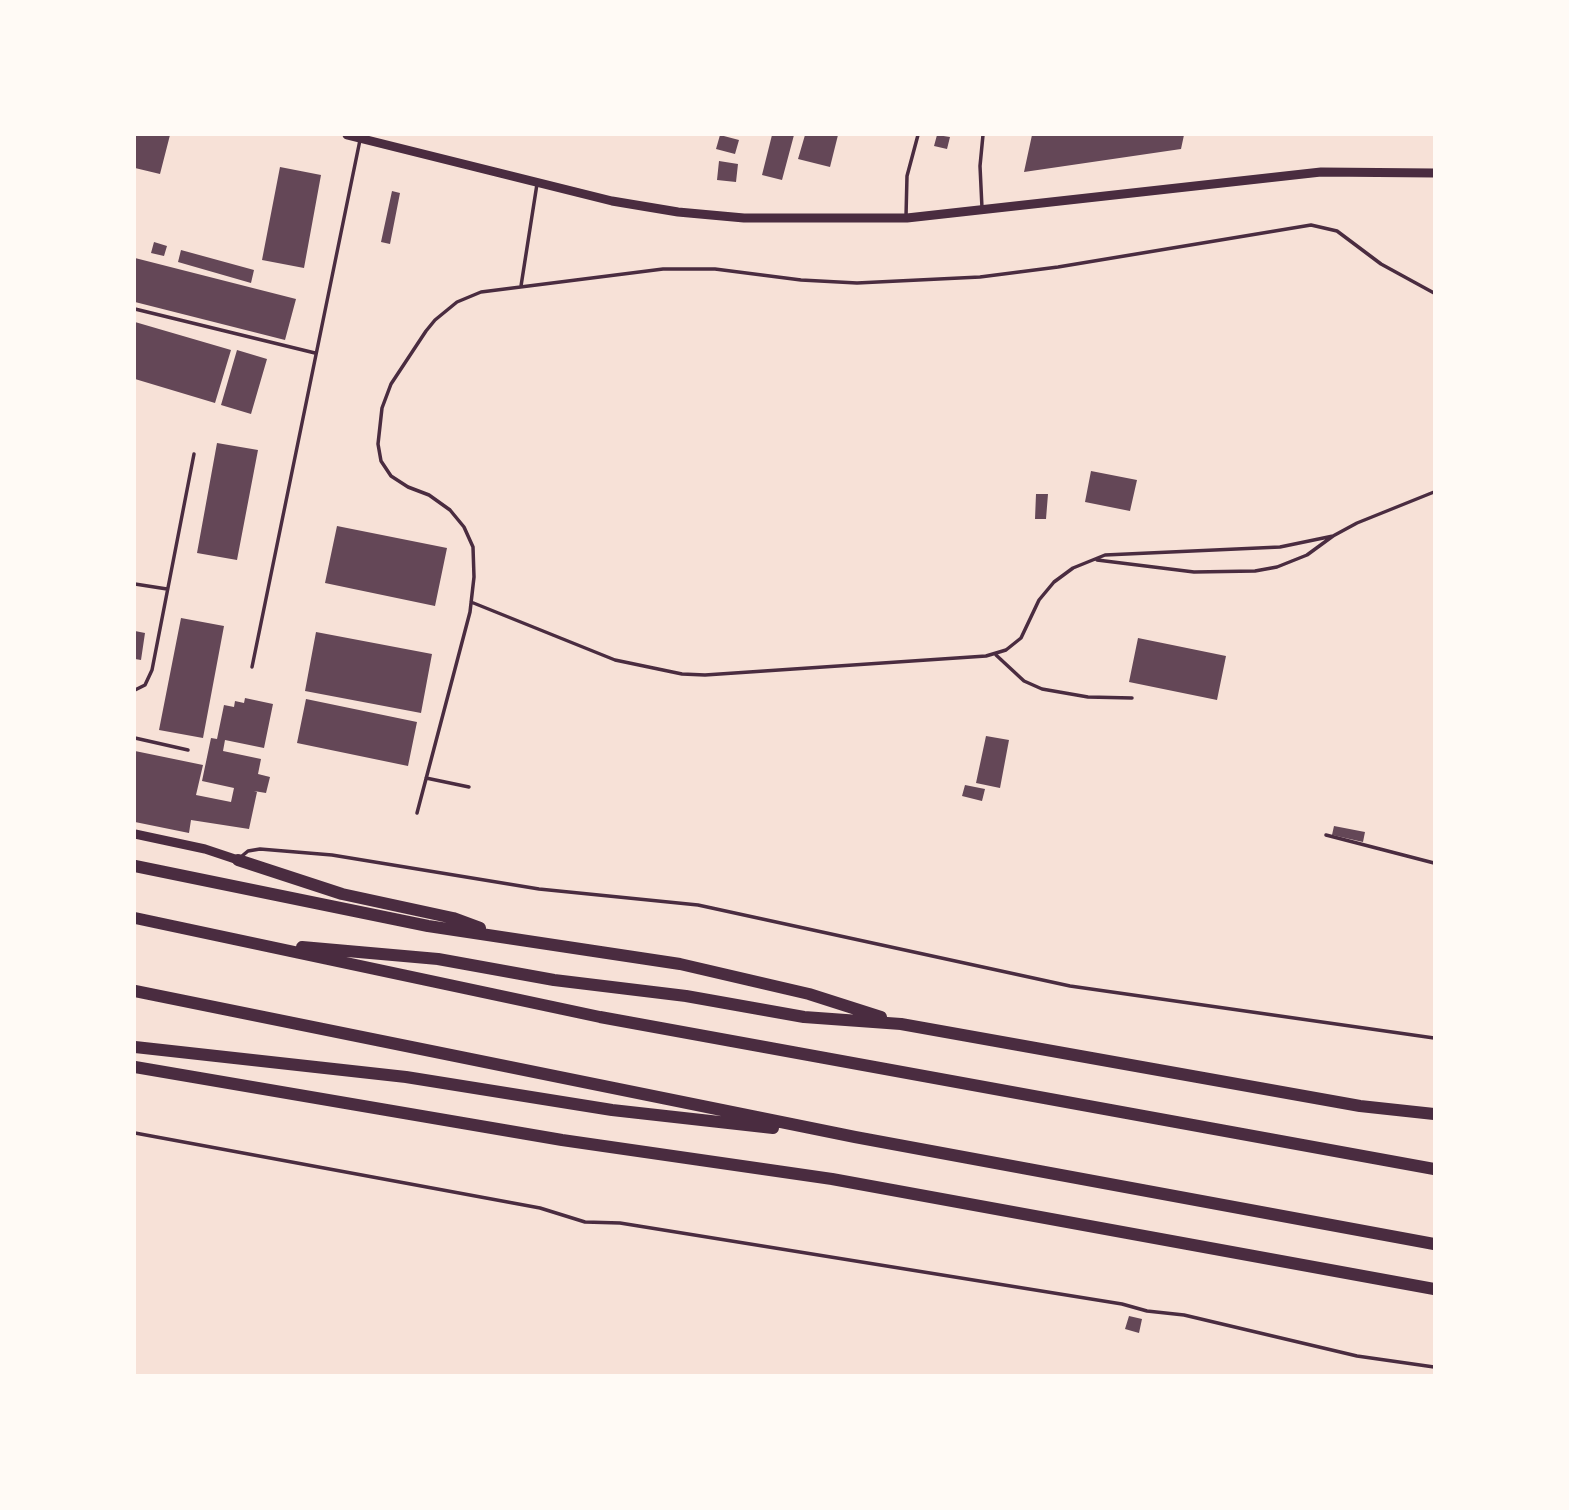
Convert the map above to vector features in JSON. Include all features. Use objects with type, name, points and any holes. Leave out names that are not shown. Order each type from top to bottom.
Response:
[{"type":"highway","points":[[238,860],[342,894],[453,918],[503,937]]},
{"type":"highway","points":[[135,866],[428,926],[680,964],[809,994],[901,1024]]},
{"type":"highway","points":[[135,918],[600,1017],[1434,1169]]},
{"type":"highway","points":[[250,942],[438,959],[554,980],[686,996],[804,1017],[901,1024],[1434,1120]]},
{"type":"highway","points":[[135,991],[855,1137],[1434,1244]]},
{"type":"highway","points":[[135,1047],[406,1077],[612,1110],[855,1137]]},
{"type":"highway","points":[[135,1067],[562,1140],[832,1179],[1434,1289]]},
{"type":"highway","points":[[1360,1106],[1434,1114]]},
{"type":"street","points":[[347,135],[612,201],[744,218],[906,218],[1321,172],[1434,173]]},
{"type":"street","points":[[135,834],[205,849],[238,860]]},
{"type":"lane","points":[[906,218],[907,176],[918,135]]},
{"type":"lane","points":[[982,135],[982,210]]},
{"type":"lane","points":[[252,667],[360,138]]},
{"type":"lane","points":[[521,286],[537,182]]},
{"type":"lane","points":[[417,813],[471,602],[474,562],[469,537],[457,518],[440,501],[399,483],[385,468],[378,444],[382,408],[397,373],[426,331],[446,310],[481,292],[676,268],[715,269],[801,280],[857,283],[980,277],[1058,267],[1311,225],[1337,231],[1381,264],[1434,293]]},
{"type":"lane","points":[[135,309],[315,353]]},
{"type":"lane","points":[[135,690],[145,685],[150,678],[194,454]]},
{"type":"lane","points":[[1095,560],[1138,563],[1194,572],[1255,571],[1277,567],[1297,560],[1333,536],[1382,511],[1434,492]]},
{"type":"lane","points":[[471,602],[615,660],[682,674],[705,675],[996,654],[1021,638],[1039,600],[1054,582],[1073,568],[1111,553],[1184,553],[1280,547],[1333,536]]},
{"type":"lane","points":[[135,584],[167,589]]},
{"type":"lane","points":[[996,654],[1024,681],[1042,689],[1088,697],[1132,698]]},
{"type":"lane","points":[[135,738],[188,750]]},
{"type":"lane","points":[[426,778],[469,787]]},
{"type":"lane","points":[[1326,835],[1434,863]]},
{"type":"lane","points":[[238,860],[254,849],[296,851],[356,858],[550,890],[672,901],[1070,986],[1434,1038]]},
{"type":"lane","points":[[135,1133],[540,1208],[585,1222],[620,1223],[1122,1304],[1147,1311],[1184,1315],[1357,1356],[1434,1367]]},
{"type":"building","points":[[135,135],[170,135],[160,174],[135,168]]},
{"type":"building","points":[[720,135],[739,140],[735,154],[716,149]]},
{"type":"building","points":[[772,135],[794,135],[782,180],[762,175]]},
{"type":"building","points":[[805,135],[838,135],[830,167],[798,159]]},
{"type":"building","points":[[937,135],[950,137],[947,149],[934,146]]},
{"type":"building","points":[[1032,135],[1184,135],[1181,149],[1024,172]]},
{"type":"building","points":[[719,161],[738,164],[736,182],[717,180]]},
{"type":"building","points":[[280,167],[321,175],[304,268],[262,260]]},
{"type":"building","points":[[392,191],[400,193],[390,244],[381,242]]},
{"type":"building","points":[[154,242],[167,246],[164,256],[151,253]]},
{"type":"building","points":[[181,250],[254,270],[251,283],[178,262]]},
{"type":"building","points":[[135,258],[296,299],[285,340],[135,302]]},
{"type":"building","points":[[135,322],[231,350],[215,403],[135,379]]},
{"type":"building","points":[[237,350],[267,359],[251,414],[221,405]]},
{"type":"building","points":[[217,443],[258,450],[237,560],[197,553]]},
{"type":"building","points":[[1091,471],[1137,480],[1130,511],[1085,502]]},
{"type":"building","points":[[1036,494],[1048,494],[1046,519],[1035,519]]},
{"type":"building","points":[[337,526],[447,548],[435,606],[325,583]]},
{"type":"building","points":[[181,618],[224,626],[203,738],[159,730]]},
{"type":"building","points":[[135,631],[145,633],[141,660],[135,659]]},
{"type":"building","points":[[316,632],[432,654],[421,713],[305,691]]},
{"type":"building","points":[[1138,638],[1226,656],[1217,700],[1129,682]]},
{"type":"building","points":[[245,698],[273,704],[264,748],[225,740],[223,751],[261,759],[258,774],[270,777],[266,793],[254,791],[257,792],[249,829],[191,820],[189,833],[135,822],[135,751],[203,765],[196,795],[231,802],[234,788],[202,781],[211,738],[217,739],[224,705],[234,707],[235,701],[244,703]]},
{"type":"building","points":[[306,699],[417,722],[408,766],[297,743]]},
{"type":"building","points":[[986,736],[1009,740],[1000,788],[976,783]]},
{"type":"building","points":[[965,785],[985,789],[982,801],[962,796]]},
{"type":"building","points":[[1334,826],[1365,832],[1363,842],[1332,835]]},
{"type":"building","points":[[1129,1316],[1142,1319],[1139,1333],[1125,1329]]}]
